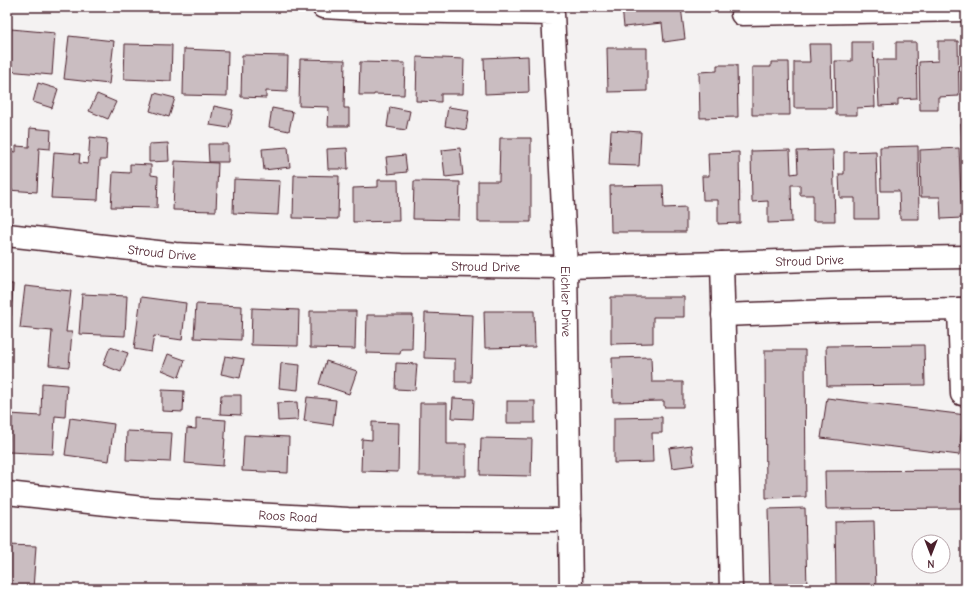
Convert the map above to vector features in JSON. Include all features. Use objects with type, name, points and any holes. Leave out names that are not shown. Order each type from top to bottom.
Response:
[{"type":"street","name":"Eichler Drive","points":[[322,7],[394,11],[553,14],[566,267],[571,589]]},
{"type":"street","points":[[742,14],[966,10]]},
{"type":"street","name":"Stroud Drive","points":[[7,235],[175,254],[402,266],[566,267],[966,257]]},
{"type":"street","points":[[722,263],[722,316],[730,589]]},
{"type":"street","points":[[722,316],[832,311],[963,309],[962,394]]},
{"type":"street","name":"Roos Road","points":[[7,493],[143,508],[340,518],[570,520]]},
{"type":"building","points":[[622,7],[681,7],[685,39],[664,42],[662,23],[624,27]]},
{"type":"building","points":[[11,29],[55,33],[52,75],[7,71]]},
{"type":"building","points":[[69,36],[114,41],[109,84],[64,79]]},
{"type":"building","points":[[938,41],[958,41],[959,96],[938,97],[938,110],[920,110],[919,62],[938,61]]},
{"type":"building","points":[[852,42],[873,42],[875,107],[857,108],[857,115],[836,115],[835,61],[852,61]]},
{"type":"building","points":[[896,42],[916,42],[917,98],[898,99],[898,105],[879,106],[877,60],[896,60]]},
{"type":"building","points":[[125,44],[172,45],[171,81],[124,79]]},
{"type":"building","points":[[809,44],[831,44],[832,108],[794,108],[794,62],[810,62]]},
{"type":"building","points":[[966,47],[966,79],[965,79]]},
{"type":"building","points":[[607,48],[647,48],[647,91],[608,92]]},
{"type":"building","points":[[184,49],[228,51],[227,96],[183,95]]},
{"type":"building","points":[[242,55],[288,56],[287,92],[266,91],[266,98],[241,97]]},
{"type":"building","points":[[528,56],[529,92],[485,94],[484,58]]},
{"type":"building","points":[[417,57],[464,59],[463,94],[441,94],[441,102],[416,101]]},
{"type":"building","points":[[300,59],[345,60],[344,108],[349,108],[349,126],[328,126],[329,107],[299,106]]},
{"type":"building","points":[[360,62],[405,63],[404,95],[359,95]]},
{"type":"building","points":[[771,62],[789,62],[790,115],[752,115],[752,67],[771,67]]},
{"type":"building","points":[[717,65],[737,65],[738,117],[700,118],[699,72],[717,71]]},
{"type":"building","points":[[38,83],[58,89],[52,108],[33,102]]},
{"type":"building","points":[[155,93],[175,98],[169,117],[150,111]]},
{"type":"building","points":[[97,94],[116,102],[108,119],[89,111]]},
{"type":"building","points":[[214,106],[233,110],[229,128],[210,125]]},
{"type":"building","points":[[390,107],[410,111],[406,130],[387,127]]},
{"type":"building","points":[[448,107],[469,110],[466,130],[445,126]]},
{"type":"building","points":[[272,108],[293,112],[289,131],[269,127]]},
{"type":"building","points":[[961,124],[966,124],[966,197],[964,198]]},
{"type":"building","points":[[30,128],[51,130],[50,149],[39,148],[37,192],[7,190],[7,151],[16,152],[16,146],[29,147]]},
{"type":"building","points":[[611,130],[641,132],[639,166],[609,165]]},
{"type":"building","points":[[90,137],[107,139],[106,160],[100,160],[98,200],[51,198],[54,152],[80,154],[79,163],[88,164]]},
{"type":"building","points":[[500,138],[531,138],[531,222],[478,222],[478,181],[499,181]]},
{"type":"building","points":[[168,143],[169,161],[149,162],[149,144]]},
{"type":"building","points":[[208,144],[228,144],[228,162],[209,162]]},
{"type":"building","points":[[918,146],[919,219],[900,219],[899,191],[881,191],[880,147]]},
{"type":"building","points":[[288,147],[290,167],[264,170],[262,149]]},
{"type":"building","points":[[347,148],[348,169],[328,169],[327,149]]},
{"type":"building","points":[[460,148],[463,175],[445,177],[442,150]]},
{"type":"building","points":[[959,148],[962,218],[941,219],[940,197],[921,197],[920,150]]},
{"type":"building","points":[[790,150],[791,174],[798,173],[797,151],[833,150],[835,221],[813,221],[813,195],[800,195],[800,185],[791,185],[792,222],[768,223],[768,201],[752,202],[751,151]]},
{"type":"building","points":[[876,151],[878,219],[855,219],[855,198],[840,198],[839,174],[844,174],[844,152]]},
{"type":"building","points":[[739,152],[740,223],[718,224],[718,200],[703,200],[702,176],[709,176],[708,153]]},
{"type":"building","points":[[405,155],[407,172],[388,174],[386,157]]},
{"type":"building","points":[[175,161],[218,163],[216,211],[173,210]]},
{"type":"building","points":[[130,164],[151,165],[151,175],[158,176],[157,208],[111,207],[113,172],[130,173]]},
{"type":"building","points":[[294,175],[339,176],[338,219],[293,218]]},
{"type":"building","points":[[234,179],[280,181],[278,215],[233,213]]},
{"type":"building","points":[[378,180],[398,180],[399,221],[353,222],[353,188],[378,187]]},
{"type":"building","points":[[414,181],[460,182],[459,220],[413,219]]},
{"type":"building","points":[[663,185],[664,208],[686,207],[686,232],[611,232],[610,186]]},
{"type":"building","points":[[7,284],[13,284],[11,316],[7,316]]},
{"type":"building","points":[[25,286],[71,291],[66,332],[72,332],[69,367],[49,365],[52,331],[20,328]]},
{"type":"building","points":[[82,294],[127,296],[125,336],[79,334]]},
{"type":"building","points":[[141,297],[186,303],[182,340],[154,336],[151,352],[134,349]]},
{"type":"building","points":[[611,297],[684,297],[684,317],[653,317],[653,343],[611,344]]},
{"type":"building","points":[[196,304],[242,306],[241,340],[194,338]]},
{"type":"building","points":[[252,308],[299,310],[298,346],[251,345]]},
{"type":"building","points":[[310,311],[356,311],[355,349],[310,348]]},
{"type":"building","points":[[484,311],[534,311],[535,347],[485,348]]},
{"type":"building","points":[[425,313],[473,315],[471,382],[455,382],[455,359],[424,358]]},
{"type":"building","points":[[367,315],[413,315],[412,349],[401,349],[400,354],[366,353]]},
{"type":"building","points":[[924,345],[925,385],[827,386],[826,346]]},
{"type":"building","points":[[110,347],[128,353],[121,372],[103,365]]},
{"type":"building","points":[[765,350],[805,350],[806,497],[766,498]]},
{"type":"building","points":[[168,354],[185,360],[179,377],[162,370]]},
{"type":"building","points":[[225,356],[244,359],[240,378],[221,374]]},
{"type":"building","points":[[651,357],[652,382],[683,382],[683,407],[664,407],[664,401],[613,402],[612,358]]},
{"type":"building","points":[[326,361],[357,371],[349,394],[319,384]]},
{"type":"building","points":[[281,363],[300,365],[298,390],[279,388]]},
{"type":"building","points":[[396,363],[417,364],[415,390],[395,389]]},
{"type":"building","points":[[7,375],[10,376],[7,409]]},
{"type":"building","points":[[42,383],[67,385],[65,417],[55,416],[53,454],[8,452],[10,414],[41,416]]},
{"type":"building","points":[[162,390],[184,391],[183,412],[162,411]]},
{"type":"building","points":[[221,395],[241,395],[241,415],[220,414]]},
{"type":"building","points":[[307,397],[336,400],[333,425],[304,421]]},
{"type":"building","points":[[453,398],[474,399],[473,419],[452,418]]},
{"type":"building","points":[[827,398],[966,415],[964,430],[962,429],[959,455],[821,438]]},
{"type":"building","points":[[507,401],[535,401],[535,423],[507,423]]},
{"type":"building","points":[[297,402],[298,420],[278,421],[277,403]]},
{"type":"building","points":[[420,403],[447,403],[447,444],[466,444],[466,476],[419,476]]},
{"type":"building","points":[[662,417],[662,433],[652,433],[653,462],[614,463],[614,418]]},
{"type":"building","points":[[70,418],[114,424],[109,461],[65,455]]},
{"type":"building","points":[[196,418],[226,420],[223,466],[185,463],[187,428],[196,429]]},
{"type":"building","points":[[372,422],[399,423],[398,472],[361,471],[362,439],[372,440]]},
{"type":"building","points":[[127,431],[172,433],[170,462],[126,460]]},
{"type":"building","points":[[244,435],[289,437],[288,473],[242,471]]},
{"type":"building","points":[[481,438],[532,439],[531,476],[480,475]]},
{"type":"building","points":[[692,445],[694,465],[672,468],[669,448]]},
{"type":"building","points":[[966,470],[966,508],[826,509],[825,471]]},
{"type":"building","points":[[805,508],[807,589],[770,589],[768,509]]},
{"type":"building","points":[[874,521],[876,589],[836,589],[835,522]]},
{"type":"building","points":[[7,545],[36,546],[33,589],[7,589]]}]
